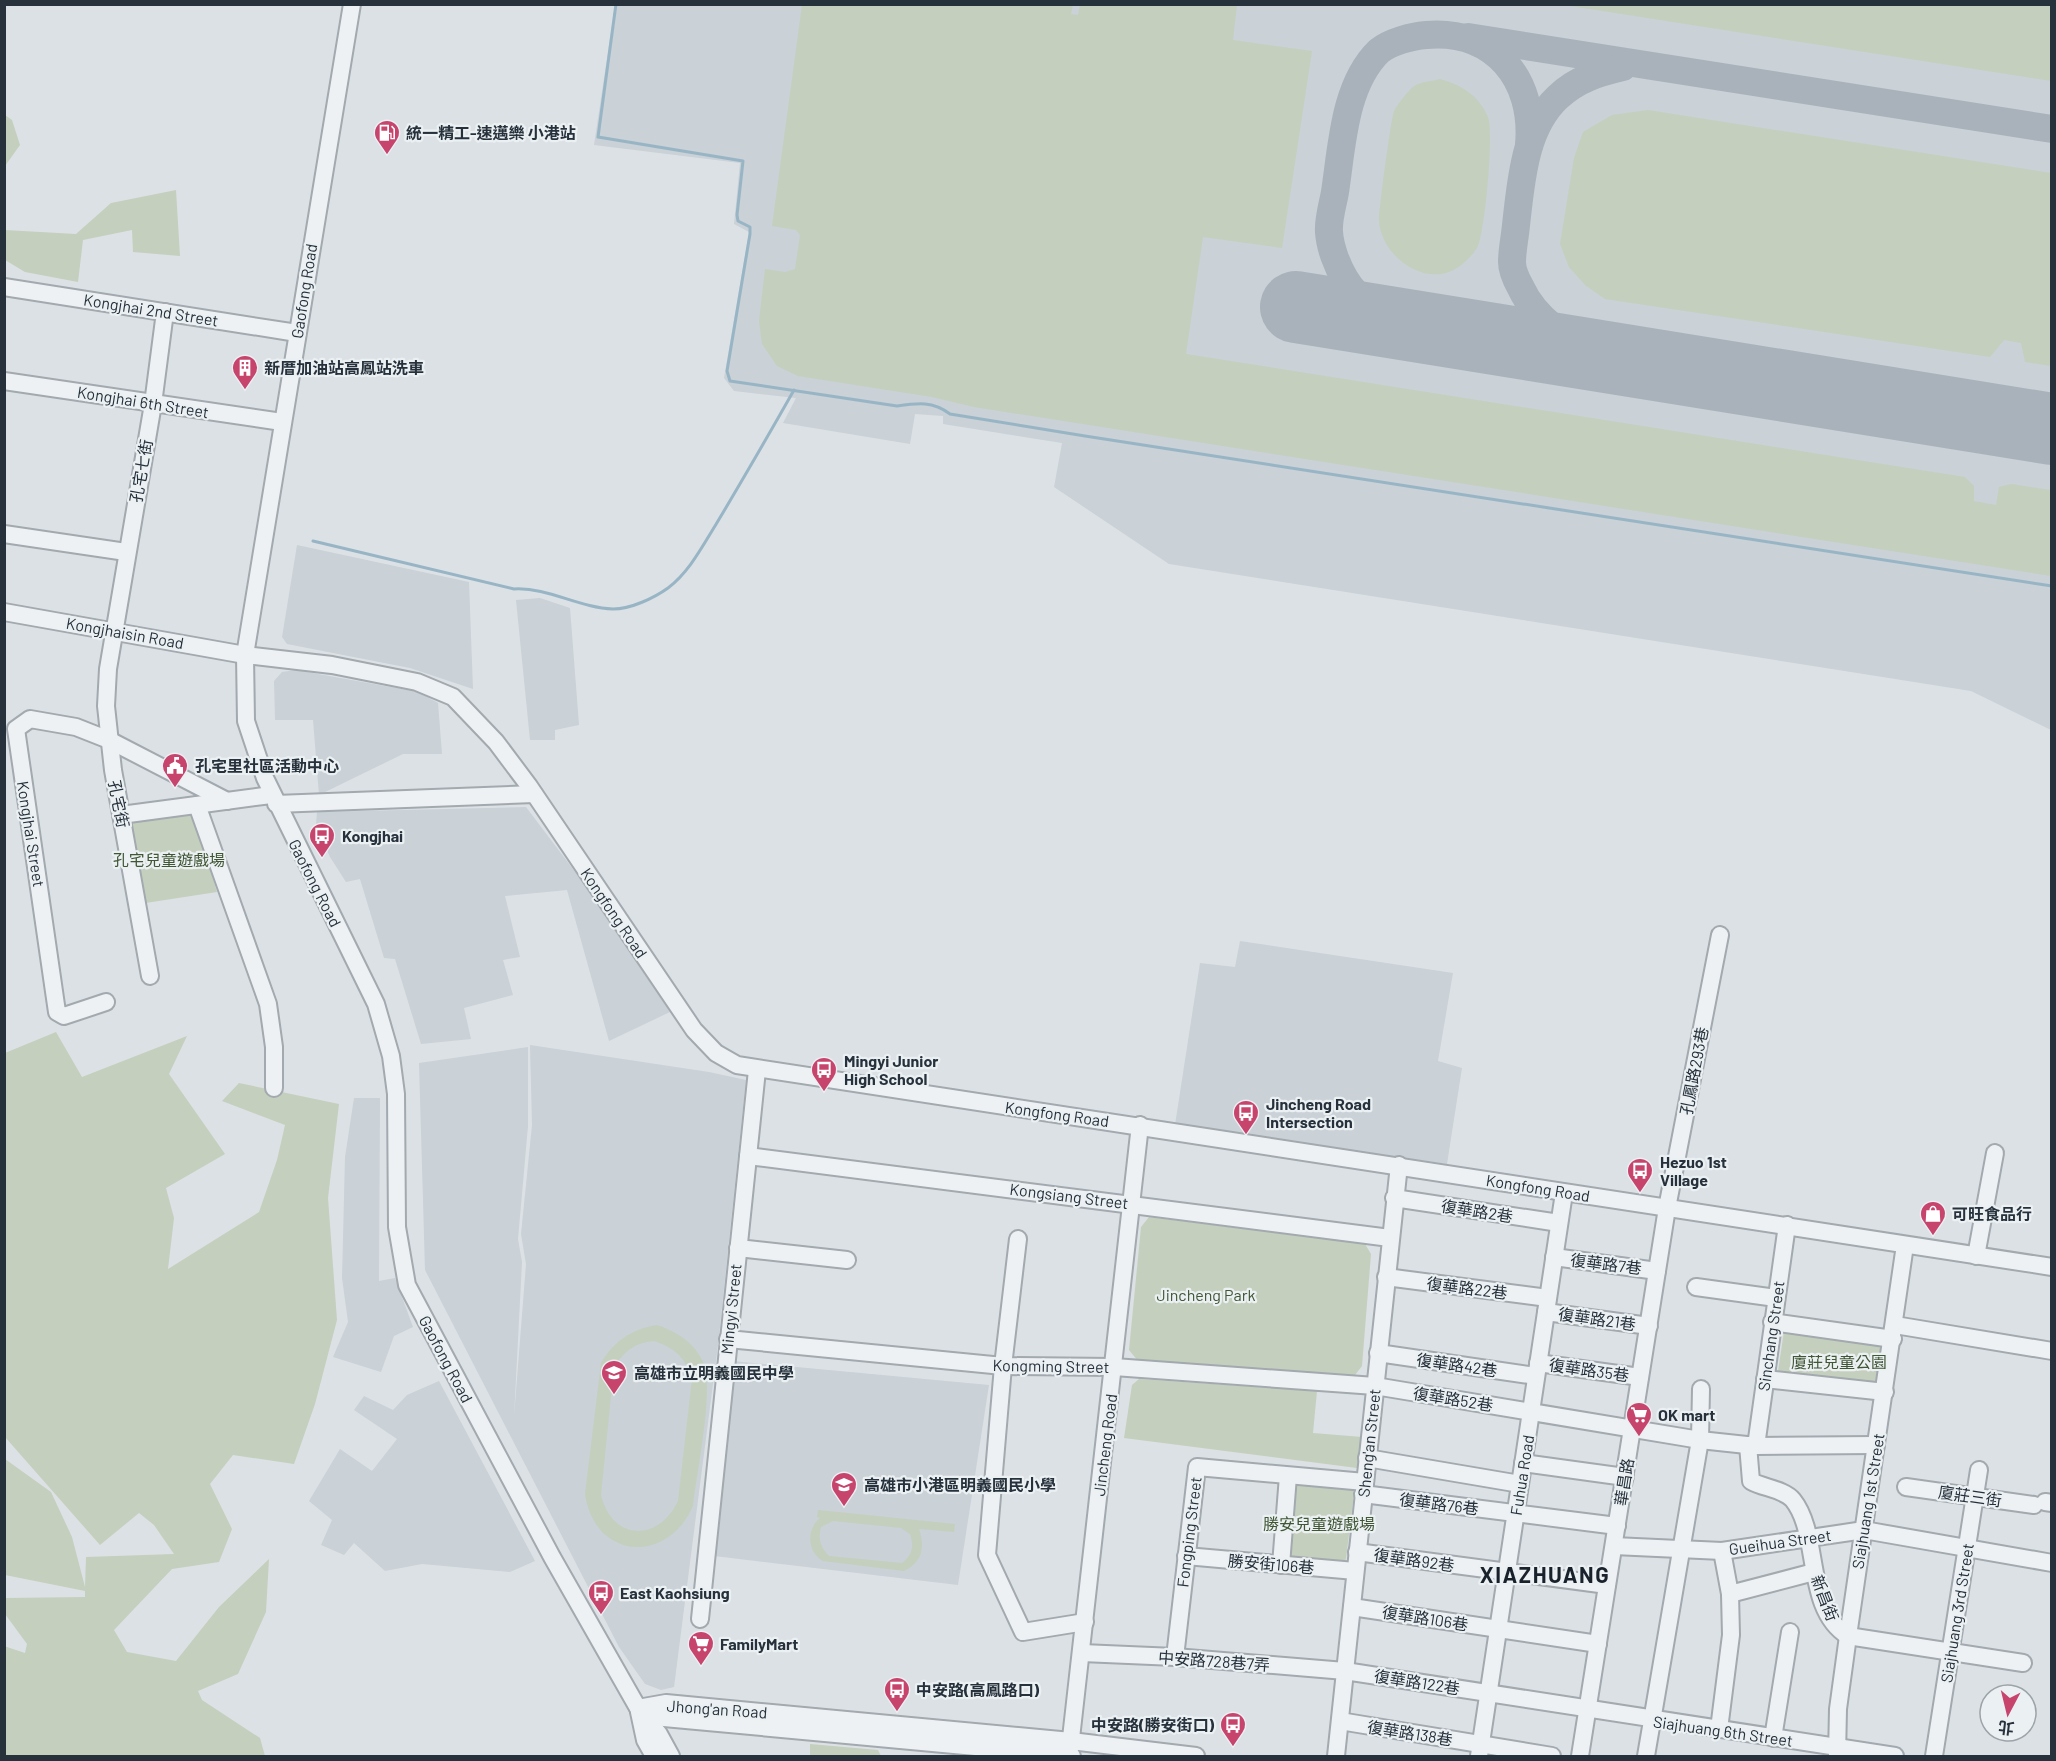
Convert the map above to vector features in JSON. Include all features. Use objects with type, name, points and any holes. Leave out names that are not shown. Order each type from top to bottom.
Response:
[{"type":"street","name":"Gaofong Road","points":[[352,4],[244,655],[246,721],[253,748],[274,800],[376,1004],[385,1030],[396,1094],[398,1227],[407,1285],[541,1536],[638,1708],[659,1734],[671,1756]]},
{"type":"street","name":"Kongjhai 2nd Street","points":[[4,287],[297,333]]},
{"type":"street","name":"孔宅七街","points":[[114,631],[153,404],[165,312]]},
{"type":"street","name":"Kongjhai 6th Street","points":[[4,381],[282,422]]},
{"type":"street","points":[[4,534],[126,552]]},
{"type":"street","name":"Kongjhaisin Road","points":[[4,612],[244,655]]},
{"type":"street","name":"孔宅街","points":[[114,631],[106,697],[109,740],[150,976]]},
{"type":"street","name":"Kongfong Road","points":[[244,655],[332,665],[438,689],[453,697],[473,716],[534,794],[694,1029],[727,1060],[757,1070],[1140,1125],[2052,1267]]},
{"type":"street","name":"Kongjhai Street","points":[[106,1002],[64,1016],[57,1012],[15,736],[16,729],[30,718],[76,728],[109,740],[227,801]]},
{"type":"street","points":[[121,815],[227,801],[534,794]]},
{"type":"street","points":[[197,805],[268,1004],[274,1047],[274,1088]]},
{"type":"street","name":"孔鳳路293巷","points":[[1667,1208],[1720,935]]},
{"type":"street","name":"Mingyi Street","points":[[700,1619],[757,1070]]},
{"type":"street","name":"Jincheng Road","points":[[1071,1752],[1140,1125]]},
{"type":"street","points":[[1976,1256],[1995,1153]]},
{"type":"street","name":"Kongsiang Street","points":[[748,1156],[1390,1238]]},
{"type":"street","name":"Sheng'an Street","points":[[1336,1756],[1399,1165]]},
{"type":"street","name":"Fuhua Road","points":[[1480,1751],[1564,1192]]},
{"type":"street","name":"復華路2巷","points":[[1394,1198],[1559,1223]]},
{"type":"street","name":"華昌路","points":[[1580,1756],[1667,1208]]},
{"type":"street","name":"Sinchang Street","points":[[1752,1446],[1765,1379],[1787,1225]]},
{"type":"street","points":[[1018,1239],[1003,1366],[987,1555],[1023,1632],[1085,1622]]},
{"type":"street","name":"Siajhuang 1st Street","points":[[1837,1752],[1838,1709],[1905,1245]]},
{"type":"street","points":[[738,1248],[848,1260]]},
{"type":"street","name":"復華路7巷","points":[[1554,1257],[1658,1271]]},
{"type":"street","name":"復華路22巷","points":[[1386,1277],[1547,1305]]},
{"type":"street","points":[[1696,1287],[1776,1298]]},
{"type":"street","name":"復華路21巷","points":[[1547,1305],[1649,1326]]},
{"type":"street","points":[[1772,1322],[1894,1332],[2052,1351]]},
{"type":"street","name":"Kongming Street","points":[[728,1339],[1003,1366],[1114,1367],[1374,1386]]},
{"type":"street","name":"復華路42巷","points":[[1378,1353],[1537,1370]]},
{"type":"street","name":"復華路35巷","points":[[1537,1370],[1640,1377]]},
{"type":"street","points":[[1765,1379],[1885,1392]]},
{"type":"street","name":"復華路52巷","points":[[1374,1386],[1632,1428]]},
{"type":"street","points":[[1646,1756],[1651,1720],[1670,1631],[1680,1549],[1701,1440],[1701,1389]]},
{"type":"street","points":[[1632,1428],[1752,1446],[1876,1445]]},
{"type":"street","name":"新昌街","points":[[1752,1446],[1751,1481],[1788,1495],[1793,1500],[1807,1538],[1814,1572],[1833,1624],[1848,1636],[2023,1662]]},
{"type":"street","points":[[1367,1458],[1520,1484]]},
{"type":"street","points":[[1523,1463],[1625,1477]]},
{"type":"street","name":"Fongping Street","points":[[1175,1657],[1197,1467],[1288,1476],[1364,1488]]},
{"type":"street","name":"Siajhuang 3rd Street","points":[[1934,1756],[1979,1470]]},
{"type":"street","points":[[1281,1565],[1288,1476]]},
{"type":"street","name":"廈莊三街","points":[[1906,1487],[2043,1504]]},
{"type":"street","name":"復華路76巷","points":[[1364,1488],[1516,1514],[1617,1526]]},
{"type":"street","name":"Gueihua Street","points":[[1614,1546],[1722,1551],[1864,1530],[2052,1563]]},
{"type":"street","points":[[1719,1729],[1730,1643],[1730,1594],[1722,1551]]},
{"type":"street","name":"復華路92巷","points":[[1357,1552],[1607,1585]]},
{"type":"street","name":"勝安街106巷","points":[[1186,1556],[1355,1571]]},
{"type":"street","points":[[1730,1594],[1814,1572]]},
{"type":"street","name":"復華路106巷","points":[[1352,1607],[1598,1644]]},
{"type":"street","points":[[1773,1738],[1790,1632]]},
{"type":"street","name":"中安路728巷7弄","points":[[1082,1653],[1175,1657],[1345,1671]]},
{"type":"street","name":"復華路122巷","points":[[1345,1671],[1587,1710]]},
{"type":"street","name":"Gaofong Road","points":[[638,1708],[645,1740],[654,1756]]},
{"type":"street","name":"Jhong'an Road","points":[[638,1708],[664,1718],[1071,1752],[1196,1756]]},
{"type":"street","name":"Siajhuang 6th Street","points":[[1587,1710],[1773,1738],[1837,1752],[1895,1756]]},
{"type":"street","name":"復華路138巷","points":[[1340,1721],[1480,1751],[1552,1756]]},
{"type":"shaded area","points":[[615,5],[2051,5],[2051,730],[1971,691],[1169,564],[1054,487],[1062,443],[943,424],[943,416],[915,414],[910,444],[783,423],[796,398],[734,391],[724,378],[749,232],[734,224],[740,163],[594,145]]},
{"type":"shaded area","points":[[297,545],[469,582],[473,689],[410,668],[287,644],[282,637]]},
{"type":"shaded area","points":[[540,598],[570,608],[579,725],[555,730],[555,740],[530,740],[516,600]]},
{"type":"shaded area","points":[[296,670],[418,692],[438,703],[442,754],[403,754],[319,795],[313,720],[275,720],[274,681],[282,672]]},
{"type":"shaded area","points":[[526,807],[582,881],[670,1012],[609,1041],[567,890],[505,896],[520,957],[503,960],[513,995],[464,1008],[471,1039],[421,1044],[395,959],[384,958],[360,879],[346,882],[330,857],[316,825],[317,812]]},
{"type":"shaded area","points":[[1240,941],[1453,973],[1438,1061],[1462,1068],[1447,1164],[1175,1125],[1200,963],[1235,967]]},
{"type":"shaded area","name":"高雄市立明義國民中學","points":[[530,1045],[709,1072],[746,1080],[718,1345],[674,1687],[661,1690],[645,1684],[619,1647],[425,1270],[419,1063],[528,1047],[528,1126],[518,1239],[522,1262],[514,1417],[526,1264],[521,1234],[532,1125]]},
{"type":"shaded area","points":[[354,1098],[380,1098],[379,1281],[395,1278],[413,1327],[394,1336],[381,1372],[333,1357],[348,1322],[342,1278],[345,1157]]},
{"type":"shaded area","name":"高雄市小港區明義國民小學","points":[[732,1361],[989,1385],[958,1585],[714,1556]]},
{"type":"shaded area","points":[[439,1381],[535,1561],[510,1572],[422,1564],[385,1571],[354,1543],[344,1555],[321,1545],[332,1520],[309,1501],[340,1449],[372,1471],[397,1439],[354,1410],[364,1396],[393,1410],[407,1395]]},
{"type":"green space","points":[[802,5],[1073,5],[1071,14],[1078,15],[1080,5],[1237,5],[1233,40],[1312,51],[1282,248],[1203,237],[1186,354],[1965,477],[1974,486],[1974,501],[1996,505],[1999,487],[2011,484],[2051,490],[2051,576],[974,407],[932,397],[798,376],[777,366],[762,344],[759,321],[765,269],[785,272],[795,269],[800,235],[796,230],[772,226]]},
{"type":"green space","points":[[1564,5],[2051,5],[2051,81]]},
{"type":"green space","points":[[1440,79],[1469,92],[1480,103],[1488,117],[1490,142],[1486,205],[1477,248],[1457,268],[1447,273],[1430,274],[1408,266],[1391,251],[1381,231],[1379,220],[1394,111],[1414,86]]},
{"type":"green space","points":[[1648,110],[2051,173],[2051,366],[2025,362],[2021,343],[2004,340],[1990,357],[1605,299],[1585,285],[1569,267],[1560,244],[1574,158],[1583,132],[1612,115]]},
{"type":"green space","points":[[5,115],[12,120],[20,145],[5,166]]},
{"type":"green space","points":[[176,190],[180,256],[133,252],[132,230],[83,240],[78,282],[25,272],[5,260],[5,230],[76,234],[111,203]]},
{"type":"green space","name":"孔宅兒童遊戲場","points":[[194,814],[217,892],[139,904],[125,824]]},
{"type":"green space","points":[[56,1032],[82,1077],[187,1036],[169,1074],[225,1154],[166,1188],[174,1218],[168,1269],[259,1212],[277,1160],[285,1125],[222,1101],[239,1083],[339,1104],[328,1198],[337,1320],[315,1404],[294,1464],[233,1455],[210,1484],[232,1529],[219,1562],[172,1569],[114,1630],[127,1652],[176,1661],[219,1607],[269,1559],[266,1612],[238,1674],[198,1691],[202,1700],[260,1738],[265,1756],[5,1756],[4,1646],[25,1653],[27,1644],[5,1614],[5,1598],[85,1597],[85,1591],[5,1575],[5,1459],[51,1492],[72,1537],[85,1587],[86,1557],[174,1554],[154,1525],[139,1513],[100,1545],[5,1437],[5,1053]]},
{"type":"green space","name":"Jincheng Park","points":[[1149,1217],[1365,1244],[1371,1254],[1362,1366],[1355,1375],[1138,1361],[1129,1350],[1141,1227]]},
{"type":"green space","points":[[657,1325],[671,1331],[695,1349],[703,1362],[706,1374],[706,1410],[693,1506],[681,1525],[667,1538],[650,1546],[633,1547],[617,1542],[602,1532],[591,1516],[585,1494],[601,1363],[624,1337]],"holes":[[[654,1341],[679,1355],[692,1379],[678,1501],[669,1515],[659,1524],[648,1530],[636,1531],[625,1528],[615,1521],[607,1510],[601,1495],[614,1366],[636,1346]]]},
{"type":"green space","name":"廈莊兒童公園","points":[[1784,1331],[1889,1345],[1882,1392],[1777,1378]]},
{"type":"green space","points":[[1139,1379],[1317,1391],[1313,1433],[1362,1437],[1357,1468],[1124,1438],[1132,1385]]},
{"type":"green space","name":"勝安兒童遊戲場","points":[[1292,1484],[1352,1487],[1354,1494],[1346,1559],[1341,1565],[1289,1561]]},
{"type":"green space","points":[[818,1510],[955,1524],[954,1532],[919,1529],[922,1541],[921,1553],[915,1563],[904,1571],[823,1561],[814,1552],[810,1540],[812,1528],[820,1518],[817,1517]],"holes":[[[833,1521],[901,1528],[910,1534],[912,1542],[910,1553],[902,1563],[829,1556],[820,1539],[821,1527]]]},
{"type":"green space","points":[[810,1744],[878,1750],[881,1756],[810,1756]]},
{"type":"waterway","points":[[616,4],[598,137],[743,161],[737,215],[738,221],[750,227],[750,234],[727,371],[730,381],[897,406],[931,405],[950,414],[1085,436],[2052,586]]},
{"type":"waterway","points":[[313,541],[514,589],[539,591],[600,608],[620,609],[635,605],[668,588],[689,567],[794,390]]},
{"type":"taxiway","points":[[1401,324],[1370,305],[1350,287],[1332,250],[1330,238],[1330,217],[1346,117],[1358,81],[1367,65],[1379,51],[1408,38],[1450,35],[1472,40],[1490,50],[1505,63],[1517,80],[1525,99],[1529,121],[1529,145]]},
{"type":"taxiway","points":[[1468,37],[2052,129]]},
{"type":"taxiway","points":[[1594,355],[1562,335],[1534,309],[1515,275],[1512,253],[1526,157],[1538,124],[1547,110],[1565,91],[1596,74],[1623,67]]},
{"type":"runway","points":[[1296,307],[2052,429]]},
{"type":"place","name":"統一精工-速邁樂 小港站","points":[[387,156]]},
{"type":"place","name":"新厝加油站高鳳站洗車","points":[[245,391]]},
{"type":"place","name":"孔宅里社區活動中心","points":[[175,789]]},
{"type":"place","name":"Kongjhai","points":[[322,859]]},
{"type":"place","name":"Mingyi Junior High School","points":[[824,1093]]},
{"type":"place","name":"Jincheng Road Intersection","points":[[1246,1136]]},
{"type":"place","name":"Hezuo 1st Village","points":[[1640,1194]]},
{"type":"place","name":"可旺食品行","points":[[1933,1237]]},
{"type":"place","name":"高雄市立明義國民中學","points":[[614,1396]]},
{"type":"place","name":"OK mart","points":[[1639,1438]]},
{"type":"place","name":"高雄市小港區明義國民小學","points":[[844,1508]]},
{"type":"place","name":"East Kaohsiung","points":[[601,1616]]},
{"type":"place","name":"FamilyMart","points":[[701,1667]]},
{"type":"place","name":"中安路(高鳳路口)","points":[[897,1713]]},
{"type":"place","name":"中安路(勝安街口)","points":[[1233,1748]]},
{"type":"district","name":"XIAZHUANG","points":[[1545,1575]]}]
